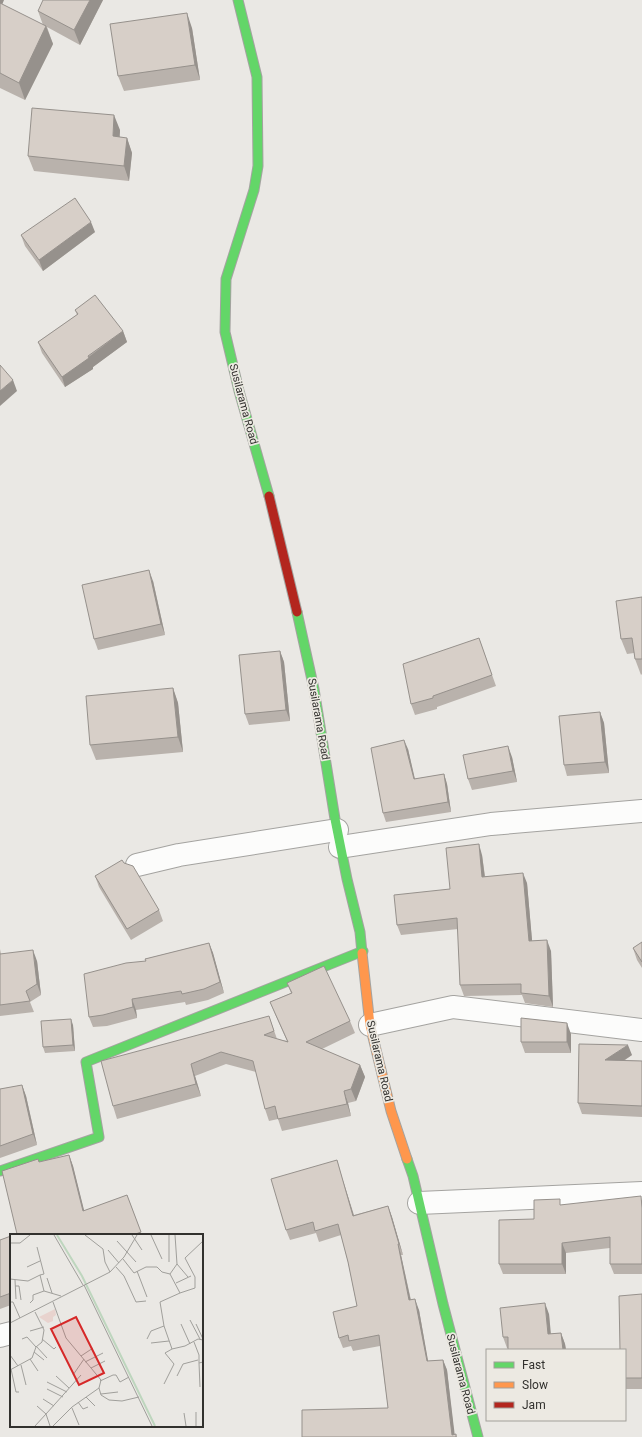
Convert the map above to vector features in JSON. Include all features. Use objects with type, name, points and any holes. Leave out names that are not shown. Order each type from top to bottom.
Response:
[{"type":"street","name":"Susilarama Road","points":[[238,0],[257,77],[258,166],[254,190],[226,279],[226,332],[239,391],[286,563],[313,682],[339,838],[360,932],[370,1025],[391,1111],[413,1176],[443,1304],[478,1437]]},
{"type":"street","points":[[137,865],[179,855],[339,838],[642,811]]},
{"type":"street","points":[[0,1171],[99,1137],[86,1062],[363,951]]},
{"type":"street","points":[[370,1025],[453,1007],[642,1030]]},
{"type":"street","points":[[419,1203],[642,1193]]},
{"type":"street","points":[[0,1336],[10,1333]]},
{"type":"building","points":[[43,0],[90,0],[74,30],[38,11]]},
{"type":"building","points":[[0,3],[46,26],[19,83],[0,73]]},
{"type":"building","points":[[187,13],[195,65],[118,76],[110,24]]},
{"type":"building","points":[[32,108],[114,115],[113,136],[127,138],[124,166],[28,156]]},
{"type":"building","points":[[75,198],[91,222],[39,260],[21,235]]},
{"type":"building","points":[[95,295],[123,331],[62,377],[38,342],[78,314],[75,310]]},
{"type":"building","points":[[0,365],[13,380],[0,391]]},
{"type":"building","points":[[149,570],[161,624],[94,639],[82,585]]},
{"type":"building","points":[[642,597],[642,659],[635,659],[632,638],[621,639],[616,601]]},
{"type":"building","points":[[479,638],[492,675],[433,696],[433,698],[411,704],[403,664]]},
{"type":"building","points":[[280,651],[286,710],[245,714],[239,655]]},
{"type":"building","points":[[173,688],[178,737],[90,745],[86,696]]},
{"type":"building","points":[[600,712],[605,762],[564,765],[559,716]]},
{"type":"building","points":[[404,740],[414,779],[444,774],[448,802],[383,813],[371,748]]},
{"type":"building","points":[[508,746],[513,771],[468,779],[463,755]]},
{"type":"building","points":[[479,844],[482,877],[523,873],[529,941],[547,940],[549,996],[521,993],[521,984],[460,985],[457,918],[397,925],[394,895],[450,889],[446,848]]},
{"type":"building","points":[[122,860],[124,863],[133,866],[159,910],[127,929],[95,876]]},
{"type":"building","points":[[642,942],[642,962],[633,948]]},
{"type":"building","points":[[209,943],[220,982],[204,989],[182,994],[181,991],[132,999],[133,1007],[89,1017],[84,974],[126,963],[146,961],[145,959]]},
{"type":"building","points":[[33,950],[37,984],[26,991],[30,1001],[0,1005],[0,954]]},
{"type":"building","points":[[324,966],[350,1021],[306,1042],[360,1065],[351,1089],[344,1091],[347,1104],[278,1119],[275,1106],[265,1109],[253,1061],[221,1052],[191,1064],[196,1084],[113,1106],[101,1061],[269,1016],[274,1031],[264,1035],[288,1042],[270,1002],[292,993],[287,983]]},
{"type":"building","points":[[521,1018],[567,1023],[567,1042],[521,1042]]},
{"type":"building","points":[[71,1019],[73,1045],[43,1047],[41,1021]]},
{"type":"building","points":[[579,1044],[628,1045],[605,1060],[642,1061],[642,1106],[578,1103]]},
{"type":"building","points":[[22,1085],[33,1134],[0,1146],[0,1089]]},
{"type":"building","points":[[69,1155],[83,1211],[127,1195],[141,1232],[136,1234],[17,1234],[2,1171],[38,1159],[39,1162]]},
{"type":"building","points":[[337,1160],[353,1216],[388,1206],[399,1244],[409,1300],[415,1299],[427,1361],[443,1360],[452,1435],[456,1434],[456,1437],[302,1437],[302,1410],[388,1408],[379,1335],[349,1341],[348,1335],[339,1338],[333,1312],[357,1306],[338,1224],[315,1231],[313,1222],[286,1230],[271,1179]]},
{"type":"building","points":[[641,1196],[642,1264],[610,1264],[610,1237],[562,1243],[562,1264],[499,1264],[499,1220],[534,1219],[534,1200],[560,1199],[560,1205]]},
{"type":"building","points":[[10,1236],[10,1293],[0,1297],[0,1240]]},
{"type":"building","points":[[642,1294],[642,1378],[626,1378],[626,1349],[620,1349],[619,1296]]},
{"type":"building","points":[[545,1303],[548,1334],[561,1333],[563,1349],[508,1349],[508,1337],[503,1337],[500,1308]]},
{"type":"traffic: fast","points":[[238,0],[257,77],[258,166],[254,190],[226,279],[225,332],[239,391],[269,496]]},
{"type":"traffic: fast","points":[[297,612],[314,689],[335,819],[347,879],[360,932],[362,953]]},
{"type":"traffic: fast","points":[[0,1171],[99,1137],[86,1062],[363,951]]},
{"type":"traffic: fast","points":[[407,1159],[413,1176],[443,1304],[478,1437]]},
{"type":"traffic: slow","points":[[362,953],[370,1025],[391,1111],[407,1159]]},
{"type":"traffic: jam","points":[[269,496],[297,612]]}]
